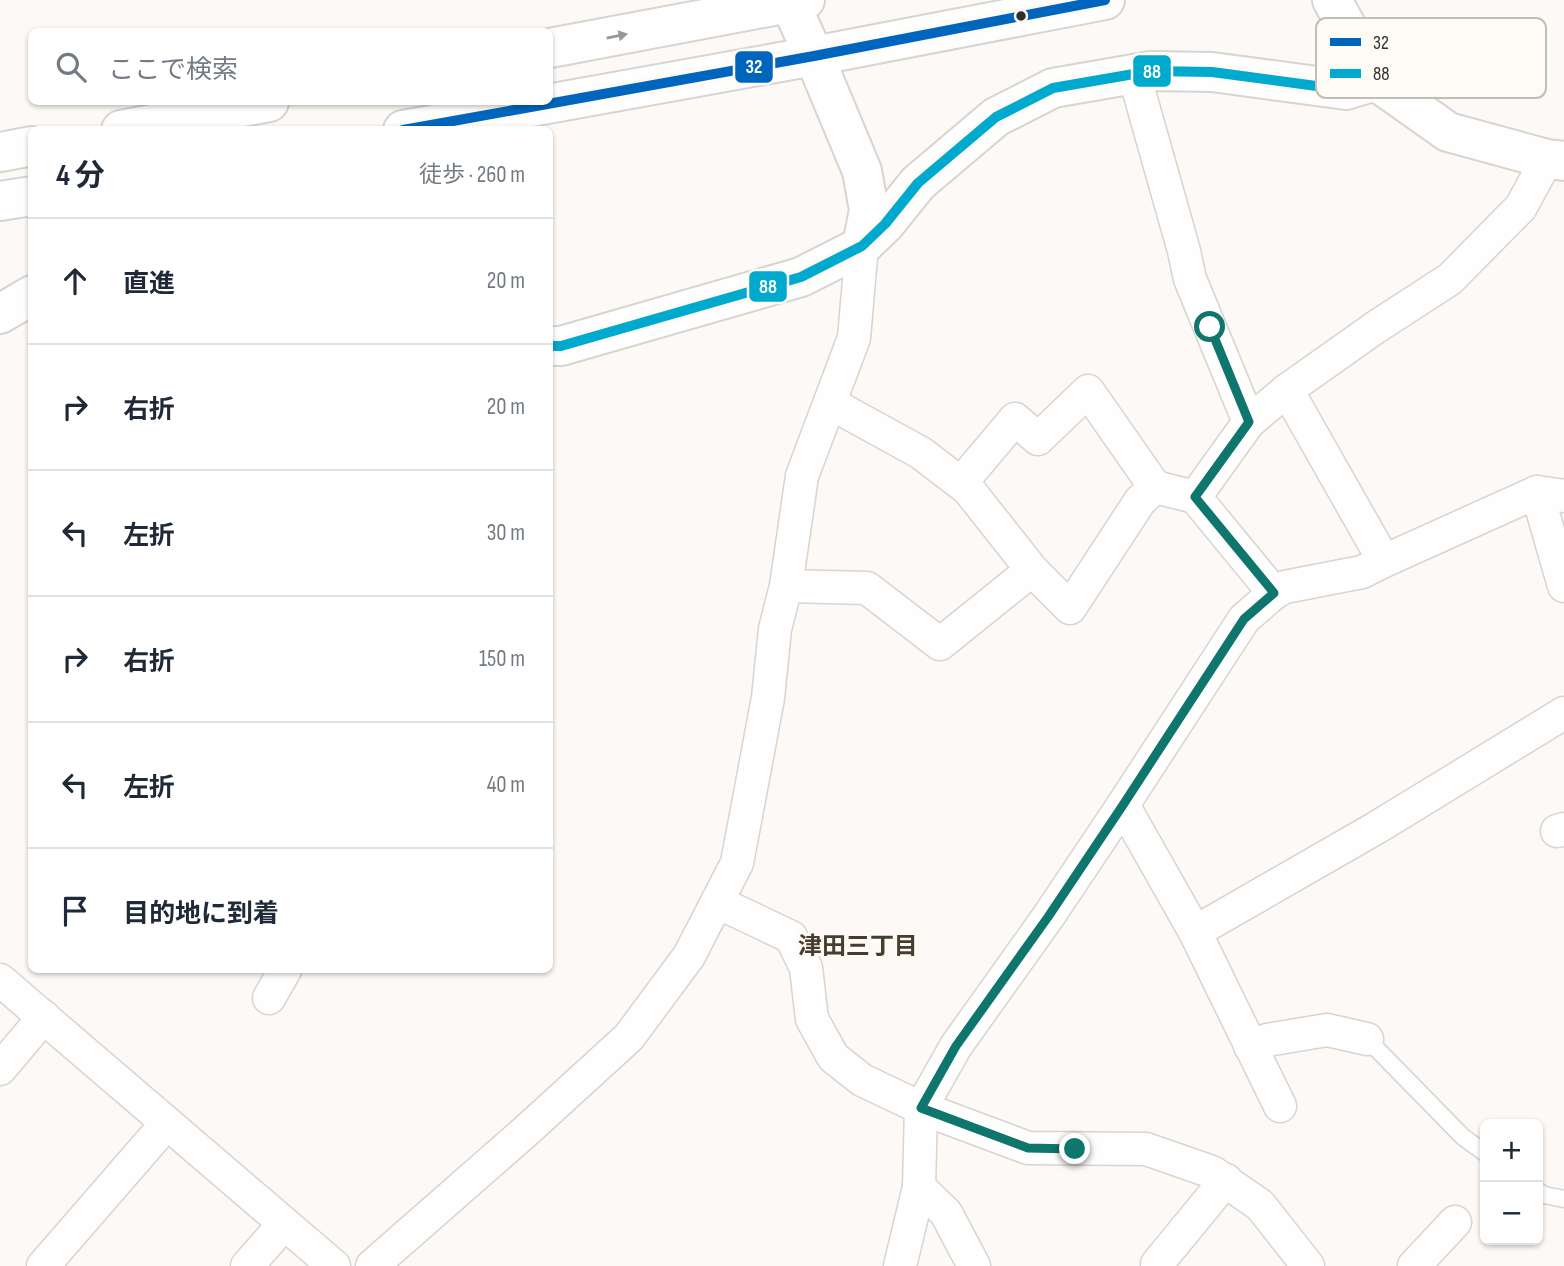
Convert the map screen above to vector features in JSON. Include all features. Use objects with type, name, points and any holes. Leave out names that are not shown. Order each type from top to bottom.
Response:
[{"type":"street","points":[[553,103],[1105,0]]},
{"type":"street","points":[[1332,0],[1342,18]]},
{"type":"street","points":[[372,1266],[629,1037],[689,956],[737,863],[768,698],[775,629],[786,586],[802,476],[854,338],[862,246],[869,210],[862,171],[814,56],[797,1],[553,47]]},
{"type":"street","points":[[553,346],[727,300],[801,277],[862,246],[918,183],[996,117],[1053,88],[1151,71],[1213,72],[1316,85]]},
{"type":"street","points":[[1134,74],[1190,279],[1249,422]]},
{"type":"street","points":[[1195,497],[1249,422],[1287,390],[1376,327],[1451,279],[1521,207],[1556,160],[1448,132],[1400,98]]},
{"type":"street","points":[[142,126],[253,105]]},
{"type":"street","points":[[424,126],[541,105]]},
{"type":"street","points":[[0,152],[28,147]]},
{"type":"street","points":[[0,201],[28,197]]},
{"type":"street","points":[[0,314],[28,297]]},
{"type":"street","points":[[1287,390],[1384,561]]},
{"type":"street","points":[[961,483],[1014,419],[1038,439],[1088,391],[1155,487],[1195,497],[1274,593]]},
{"type":"street","points":[[830,403],[921,453],[961,483],[1031,570],[1070,608],[1140,501],[1155,487]]},
{"type":"street","points":[[900,1266],[919,1187],[921,1108],[956,1046],[1048,917],[1244,619],[1285,587],[1362,572],[1550,494],[1564,586]]},
{"type":"street","points":[[786,586],[867,588],[940,644],[1031,570]]},
{"type":"street","points":[[1195,932],[1376,828],[1564,713]]},
{"type":"street","points":[[1123,805],[1195,932],[1280,1106]]},
{"type":"street","points":[[717,902],[791,937],[806,968],[812,1019],[833,1057],[862,1080],[921,1108],[1028,1148],[1146,1150],[1212,1172],[1260,1205],[1308,1266]]},
{"type":"street","points":[[269,998],[283,973]]},
{"type":"street","points":[[0,980],[334,1266]]},
{"type":"street","points":[[0,1069],[44,1017]]},
{"type":"street","points":[[1250,1046],[1267,1040],[1327,1030],[1367,1039]]},
{"type":"street","points":[[43,1266],[167,1123]]},
{"type":"street","points":[[1157,1266],[1226,1180]]},
{"type":"street","points":[[919,1187],[946,1213],[974,1266]]},
{"type":"street","points":[[1414,1266],[1455,1222]]},
{"type":"street","points":[[247,1266],[284,1224]]},
{"type":"lane","points":[[1367,1039],[1463,1138],[1480,1150]]},
{"type":"lane","points":[[1543,1194],[1564,1199]]},
{"type":"transit line","name":"32","points":[[553,103],[1105,0]]},
{"type":"transit line","name":"88","points":[[553,346],[561,346],[801,277],[862,246],[885,224],[918,183],[996,117],[1053,88],[1151,71],[1212,72],[1316,86]]},
{"type":"transit line","name":"32","points":[[425,126],[542,105]]},
{"type":"district","name":"津田三丁目","points":[[858,946]]},
{"type":"route","points":[[1075,1149],[1028,1148],[921,1108],[956,1046],[1048,917],[1244,619],[1274,593],[1195,497],[1249,422],[1210,327]]}]
